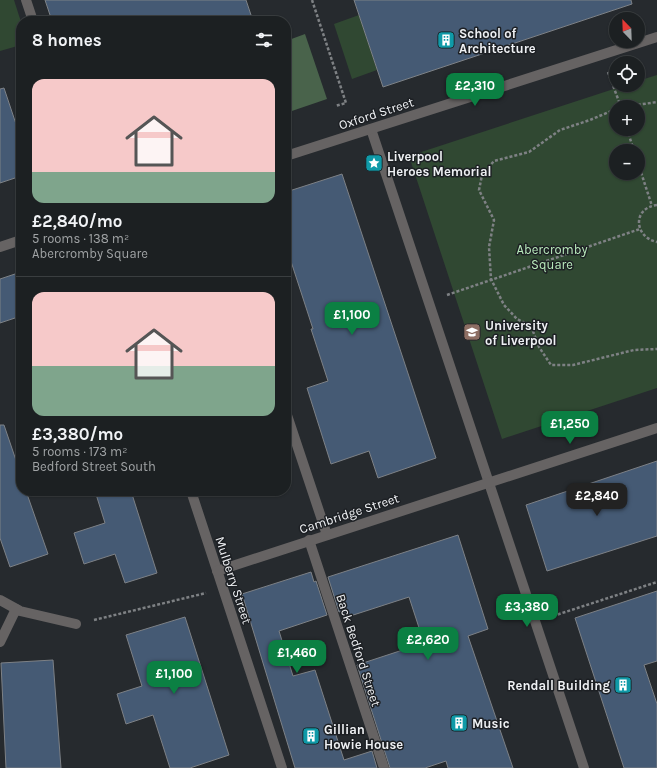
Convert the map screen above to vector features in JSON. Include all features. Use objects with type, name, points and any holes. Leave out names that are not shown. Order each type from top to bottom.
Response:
[{"type":"street","points":[[26,0],[31,16]]},
{"type":"street","name":"Oxford Street","points":[[291,154],[657,37]]},
{"type":"street","points":[[371,129],[428,302],[490,482],[584,768]]},
{"type":"street","points":[[0,247],[16,242]]},
{"type":"street","points":[[291,427],[327,535]]},
{"type":"street","points":[[490,482],[657,428]]},
{"type":"street","name":"Cambridge Street","points":[[218,571],[490,482]]},
{"type":"street","name":"Mulberry Street","points":[[193,496],[282,768]]},
{"type":"street","name":"Back Bedford Street","points":[[309,540],[384,768]]},
{"type":"street","points":[[0,600],[16,609],[76,624]]},
{"type":"street","points":[[0,642],[16,609]]},
{"type":"path","points":[[312,0],[346,103],[335,106]]},
{"type":"path","points":[[602,55],[619,100]]},
{"type":"path","points":[[645,104],[657,102]]},
{"type":"path","points":[[609,112],[560,130],[529,152],[494,161],[482,175],[479,190],[494,220],[489,247],[491,279],[504,305],[517,319],[531,326],[539,347],[552,365],[573,365],[634,350],[657,349]]},
{"type":"path","points":[[644,180],[652,206]]},
{"type":"path","points":[[657,206],[652,206],[641,215],[640,229],[650,240],[657,242]]},
{"type":"path","points":[[428,302],[491,279],[640,229]]},
{"type":"path","points":[[536,621],[657,582]]},
{"type":"path","points":[[76,624],[200,595],[222,586]]},
{"type":"green space","points":[[0,0],[14,0],[19,16],[16,16],[16,46],[0,51]]},
{"type":"green space","points":[[359,15],[377,70],[352,79],[334,24]]},
{"type":"green space","points":[[305,34],[327,99],[291,111],[291,39]]},
{"type":"green space","name":"Abercromby Square","points":[[657,75],[657,388],[502,439],[409,156],[609,91],[609,92],[645,92],[645,79]]},
{"type":"building","points":[[45,0],[246,0],[251,16],[50,16]]},
{"type":"building","name":"School of Architecture","points":[[354,0],[631,0],[632,4],[383,87]]},
{"type":"building","points":[[4,88],[16,124],[16,178],[0,183],[0,89]]},
{"type":"building","points":[[342,174],[436,458],[378,478],[369,451],[331,464],[307,388],[328,381],[291,261],[291,190]]},
{"type":"building","points":[[16,274],[16,318],[0,323],[0,279]]},
{"type":"building","points":[[0,425],[4,425],[16,460],[16,496],[28,496],[48,554],[10,567],[0,538]]},
{"type":"building","points":[[657,461],[657,536],[547,571],[526,505]]},
{"type":"building","points":[[97,496],[133,496],[157,573],[125,583],[115,554],[84,564],[74,533],[105,523]]},
{"type":"building","points":[[458,535],[488,629],[468,636],[513,768],[448,768],[446,761],[425,768],[390,768],[357,665],[424,643],[409,597],[344,618],[342,611],[339,612],[328,577]]},
{"type":"building","points":[[311,572],[314,582],[316,581],[327,615],[279,631],[293,676],[315,670],[344,760],[372,751],[377,768],[295,768],[242,594]]},
{"type":"building","name":"Rendall Building","points":[[657,591],[657,661],[644,665],[657,704],[657,768],[624,768],[575,618]]},
{"type":"building","points":[[185,617],[229,755],[190,768],[170,768],[153,715],[126,724],[117,694],[142,686],[126,635]]},
{"type":"building","points":[[53,660],[61,768],[6,768],[1,663]]},
{"type":"place","name":"School of Architecture","points":[[446,40]]},
{"type":"place","name":"Liverpool Heroes Memorial","points":[[374,163]]},
{"type":"place","name":"University of Liverpool","points":[[472,332]]},
{"type":"place","name":"Rendall Building","points":[[623,685]]},
{"type":"place","name":"Music","points":[[459,723]]},
{"type":"place","name":"Gillian Howie House","points":[[311,736]]}]
